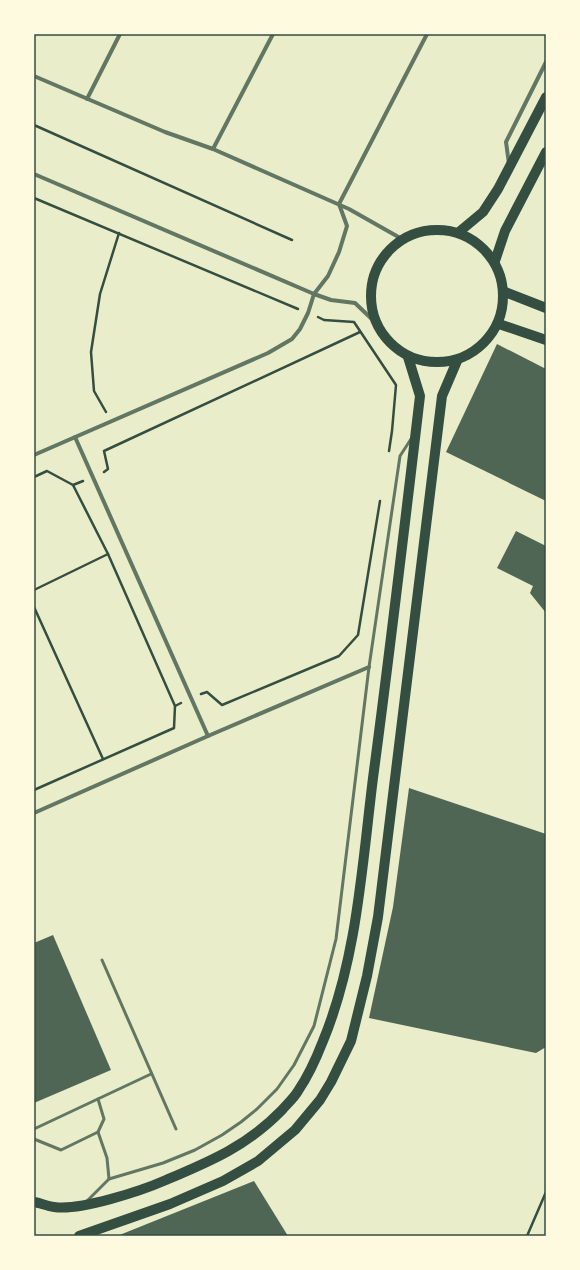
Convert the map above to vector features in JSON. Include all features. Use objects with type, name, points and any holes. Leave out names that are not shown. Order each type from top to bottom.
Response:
[{"type":"main road","points":[[459,232],[483,212],[498,189],[546,97]]},
{"type":"main road","points":[[495,261],[505,231],[546,152]]},
{"type":"main road","points":[[440,229],[459,232],[480,244],[495,261],[505,292],[499,324],[482,347],[456,360],[432,363],[408,357],[389,342],[376,323],[370,300],[373,276],[384,255],[402,239],[420,231],[440,229]]},
{"type":"main road","points":[[505,292],[546,308]]},
{"type":"main road","points":[[499,324],[546,340]]},
{"type":"main road","points":[[34,1202],[55,1207],[83,1205],[108,1200],[157,1184],[217,1158],[250,1139],[275,1116],[296,1094],[310,1072],[332,1019],[345,969],[355,918],[389,657],[420,396],[408,357]]},
{"type":"main road","points":[[79,1236],[170,1204],[223,1181],[258,1161],[294,1130],[320,1100],[331,1082],[351,1040],[367,976],[378,917],[442,396],[456,360]]},
{"type":"street","points":[[87,99],[120,34]]},
{"type":"street","points":[[213,149],[273,34]]},
{"type":"street","points":[[34,455],[268,353],[292,339],[300,329],[308,313],[314,294],[328,276],[339,252],[347,226],[339,204],[427,34]]},
{"type":"street","points":[[509,167],[506,142],[546,62]]},
{"type":"street","points":[[34,76],[165,132],[213,149],[349,208],[402,239]]},
{"type":"street","points":[[34,174],[314,294],[331,300],[355,303],[376,323]]},
{"type":"street","points":[[75,437],[208,736]]},
{"type":"street","points":[[34,813],[369,667]]},
{"type":"lane","points":[[83,1205],[109,1179],[163,1163],[195,1150],[222,1136],[241,1122],[257,1109],[277,1089],[294,1065],[314,1026],[336,939],[369,667],[400,456],[416,430]]},
{"type":"lane","points":[[102,960],[176,1129]]},
{"type":"lane","points":[[34,1129],[151,1074]]},
{"type":"lane","points":[[34,1139],[61,1150],[98,1132],[104,1119],[98,1099]]},
{"type":"lane","points":[[98,1132],[107,1158],[109,1179]]},
{"type":"path","points":[[34,125],[292,240]]},
{"type":"path","points":[[34,198],[324,320],[354,322],[396,385],[392,431],[388,454]]},
{"type":"path","points":[[111,421],[94,391],[91,352],[100,294],[119,234]]},
{"type":"path","points":[[73,485],[93,478],[108,469],[104,451],[360,332]]},
{"type":"path","points":[[34,477],[47,471],[73,485],[108,554],[175,706],[174,728],[34,790]]},
{"type":"path","points":[[175,706],[207,692],[222,705],[339,656],[358,635],[382,494]]},
{"type":"path","points":[[34,590],[108,554]]},
{"type":"path","points":[[34,607],[103,760]]},
{"type":"path","points":[[527,1236],[546,1192]]},
{"type":"building","points":[[497,344],[546,369],[546,501],[446,452]]},
{"type":"building","points":[[516,531],[546,546],[546,613],[530,593],[533,586],[497,568]]},
{"type":"building","points":[[409,788],[546,834],[546,1047],[536,1053],[369,1018],[393,907]]},
{"type":"building","points":[[53,935],[111,1070],[34,1103],[34,943]]},
{"type":"building","points":[[254,1181],[288,1236],[119,1236],[122,1234]]}]
